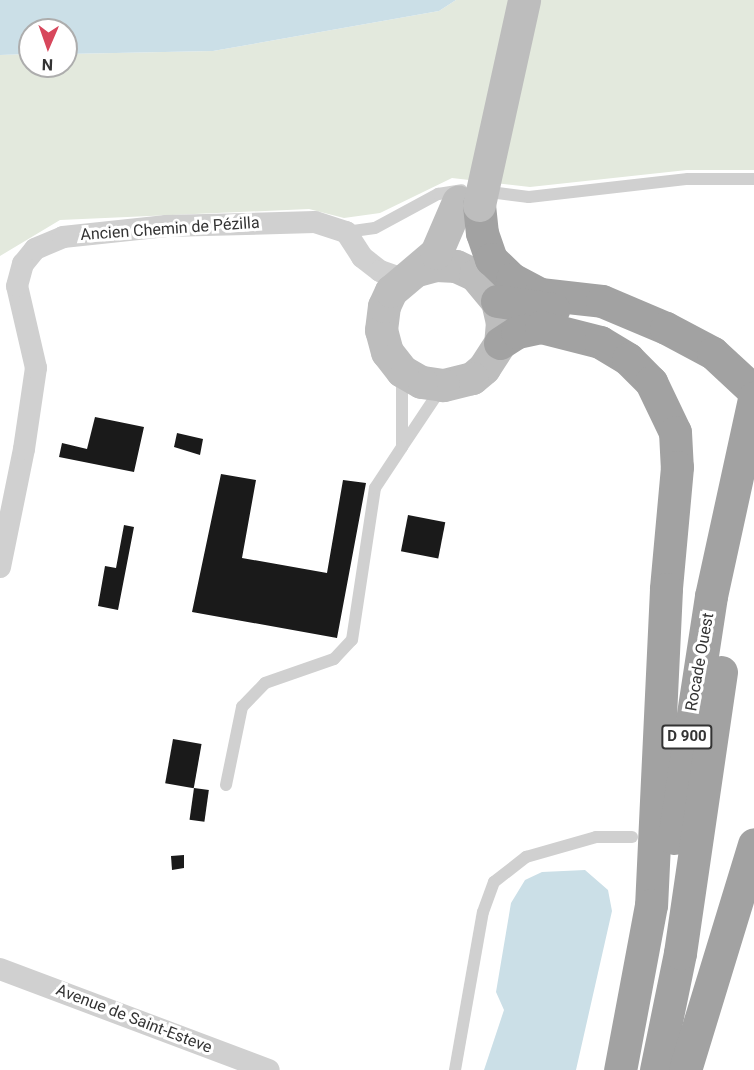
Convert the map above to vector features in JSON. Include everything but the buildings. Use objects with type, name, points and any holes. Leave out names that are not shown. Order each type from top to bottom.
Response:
[{"type":"highway","points":[[468,203],[491,259],[512,279],[540,294],[602,301],[666,328],[713,352],[753,398]]},
{"type":"highway","points":[[494,295],[598,310],[666,328]]},
{"type":"highway","points":[[500,344],[517,332],[541,327],[600,342],[628,359],[651,382],[675,432],[677,467],[666,589],[651,905],[620,1070]]},
{"type":"highway","name":"Rocade Ouest","points":[[631,1070],[669,880],[711,596],[753,398]]},
{"type":"highway","name":"Rocade Ouest","points":[[656,1070],[680,953],[732,593],[754,477]]},
{"type":"highway","points":[[686,1070],[754,844]]},
{"type":"main road","points":[[508,0],[468,203],[473,254],[494,295],[502,322],[500,344],[493,357],[472,378],[443,386],[421,382],[402,371],[387,352],[381,330],[384,306],[410,274],[436,253],[468,203],[524,0]]},
{"type":"main road","points":[[410,274],[436,265],[456,266],[475,274],[494,295]]},
{"type":"street","name":"Ancien Chemin de Pézilla","points":[[0,567],[24,449],[36,368],[17,286],[23,264],[35,249],[63,237],[177,225],[287,220],[315,222],[346,232]]},
{"type":"street","points":[[346,232],[362,257],[380,271],[410,274]]},
{"type":"street","name":"Avenue de Saint-Esteve","points":[[0,969],[269,1070]]},
{"type":"lane","points":[[346,232],[375,228],[455,189],[529,197],[688,179],[754,179]]},
{"type":"lane","points":[[402,371],[402,447]]},
{"type":"lane","points":[[226,785],[243,707],[265,683],[334,659],[352,640],[375,488],[443,386]]},
{"type":"lane","points":[[455,1070],[483,912],[494,882],[526,857],[596,837],[632,837]]},
{"type":"shaded area","points":[[0,0],[456,0],[439,11],[213,51],[78,54],[78,18],[18,18],[18,54],[0,55]]},
{"type":"shaded area","points":[[456,0],[754,0],[754,170],[687,170],[530,187],[452,178],[380,213],[344,218],[309,209],[60,220],[0,256],[0,55],[18,54],[18,78],[78,78],[78,54],[213,51],[439,11]]},
{"type":"shaded area","points":[[585,870],[608,890],[612,911],[576,1070],[484,1070],[504,1010],[496,992],[511,903],[525,880],[542,872]]}]
